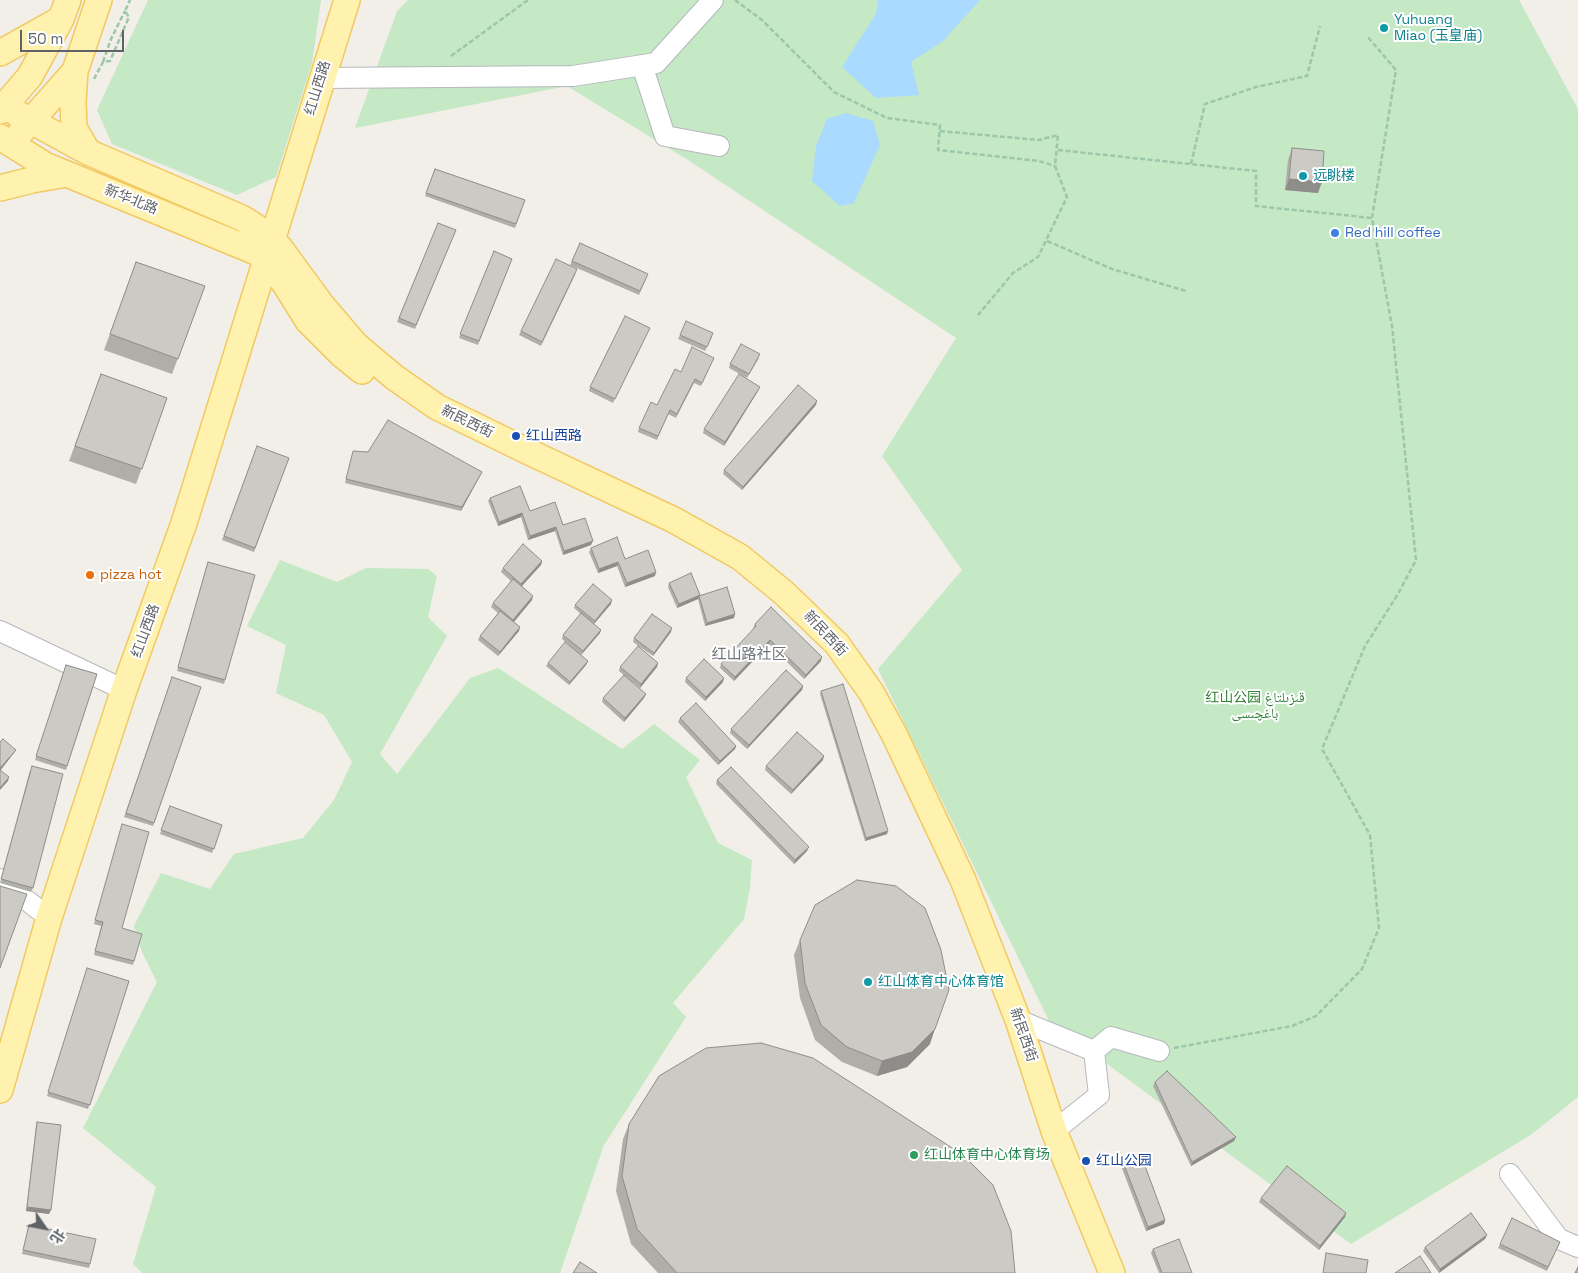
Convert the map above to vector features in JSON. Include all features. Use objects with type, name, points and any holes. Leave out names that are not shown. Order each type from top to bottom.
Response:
[{"type":"main road","points":[[88,152],[74,128],[75,71],[98,0]]},
{"type":"main road","name":"红山西路","points":[[0,1090],[49,918],[124,690],[184,523],[334,0]]},
{"type":"main road","name":"红山西路","points":[[0,1047],[39,910],[346,0]]},
{"type":"main road","points":[[0,53],[65,9]]},
{"type":"main road","points":[[1,107],[30,76],[65,9]]},
{"type":"main road","points":[[4,144],[31,121],[75,71]]},
{"type":"main road","name":"新华北路","points":[[1,107],[88,152],[242,218],[264,245]]},
{"type":"main road","name":"新华北路","points":[[4,144],[67,174],[264,245]]},
{"type":"main road","points":[[0,188],[67,174]]},
{"type":"main road","name":"新民西街","points":[[264,245],[321,304],[356,345],[394,377],[436,407],[674,520],[733,553],[784,592],[837,644],[871,692],[894,734],[963,880],[1018,1020],[1054,1131],[1112,1273]]},
{"type":"main road","name":"新民西街","points":[[264,245],[308,322],[341,354],[379,384],[420,412],[643,520],[721,562],[744,577],[778,604],[811,636],[849,679],[878,728],[937,854],[1006,1017],[1044,1138],[1098,1273]]},
{"type":"street","points":[[321,78],[573,76],[656,63],[713,0]]},
{"type":"street","points":[[642,65],[665,136],[719,146]]},
{"type":"street","points":[[0,631],[114,685]]},
{"type":"street","points":[[0,879],[39,910]]},
{"type":"street","points":[[1018,1020],[1094,1051]]},
{"type":"street","points":[[1094,1051],[1111,1037],[1159,1051]]},
{"type":"street","points":[[1054,1131],[1099,1095],[1094,1051]]},
{"type":"street","points":[[1510,1174],[1559,1239],[1578,1247]]},
{"type":"path","points":[[73,102],[88,92],[130,0]]},
{"type":"path","points":[[451,56],[528,0]]},
{"type":"path","points":[[735,0],[762,20],[834,92],[887,118],[940,125],[938,150],[1039,161],[1055,166]]},
{"type":"path","points":[[103,62],[110,61],[129,17],[125,11]]},
{"type":"path","points":[[1191,164],[1205,104],[1256,87],[1307,76],[1320,26]]},
{"type":"path","points":[[1159,1051],[1292,1026],[1316,1016],[1362,969],[1379,928],[1370,835],[1322,750],[1365,646],[1398,594],[1416,560],[1392,326],[1372,218],[1396,70],[1367,36]]},
{"type":"path","points":[[940,131],[1039,140],[1058,136],[1055,166],[1066,197],[1038,257],[1013,274],[978,315]]},
{"type":"path","points":[[1058,150],[1256,171],[1256,206],[1372,218]]},
{"type":"path","points":[[1046,241],[1112,269],[1186,291]]},
{"type":"green space","points":[[148,0],[321,0],[312,63],[276,177],[237,195],[112,144],[97,110]]},
{"type":"green space","name":"红山公园 قىزىلتاغ باغچىسى","points":[[408,0],[1519,0],[1578,109],[1578,1097],[1532,1134],[1351,1244],[1049,1021],[878,669],[962,570],[882,456],[956,338],[688,160],[567,86],[355,128],[397,11]]},
{"type":"green space","points":[[280,560],[337,582],[366,568],[428,569],[437,576],[428,617],[447,636],[380,754],[397,774],[470,678],[498,668],[622,749],[654,724],[700,760],[686,777],[718,843],[752,860],[750,887],[744,919],[673,1003],[686,1017],[604,1145],[560,1273],[142,1273],[133,1264],[156,1187],[83,1128],[157,982],[142,952],[134,926],[161,873],[210,889],[234,854],[303,838],[334,800],[352,762],[324,715],[276,693],[286,645],[247,626]]},
{"type":"water","points":[[878,0],[980,0],[943,41],[911,62],[919,95],[876,98],[842,67],[876,14]]},
{"type":"water","points":[[846,113],[873,121],[880,145],[854,203],[840,206],[812,181],[816,146],[827,119]]},
{"type":"building","points":[[1292,148],[1324,151],[1322,182],[1289,179]]},
{"type":"building","points":[[435,169],[525,200],[516,224],[426,193]]},
{"type":"building","points":[[438,223],[456,230],[416,325],[399,318]]},
{"type":"building","points":[[580,243],[648,274],[640,291],[572,261]]},
{"type":"building","points":[[494,251],[512,259],[479,341],[460,334]]},
{"type":"building","points":[[556,259],[577,269],[542,342],[521,331]]},
{"type":"building","points":[[136,262],[205,286],[178,359],[110,334]]},
{"type":"building","points":[[625,316],[650,328],[615,399],[590,387]]},
{"type":"building","points":[[686,321],[713,333],[707,347],[680,335]]},
{"type":"building","points":[[741,344],[760,354],[749,374],[730,364]]},
{"type":"building","points":[[692,347],[714,358],[702,383],[695,379],[677,414],[670,410],[658,436],[639,428],[651,402],[657,405],[675,369],[681,372]]},
{"type":"building","points":[[101,374],[167,398],[142,469],[75,446]]},
{"type":"building","points":[[739,374],[760,387],[725,442],[704,429]]},
{"type":"building","points":[[798,385],[817,401],[743,487],[724,470]]},
{"type":"building","points":[[388,420],[482,472],[462,507],[346,479],[353,451],[368,452]]},
{"type":"building","points":[[257,446],[289,458],[255,548],[224,536]]},
{"type":"building","points":[[520,486],[530,511],[555,502],[563,525],[585,518],[593,541],[564,551],[556,527],[530,536],[522,513],[499,522],[490,498]]},
{"type":"building","points":[[617,537],[625,559],[648,550],[656,572],[627,583],[618,562],[599,569],[591,548]]},
{"type":"building","points":[[523,544],[542,561],[521,584],[503,568]]},
{"type":"building","points":[[208,562],[255,575],[225,680],[178,667]]},
{"type":"building","points":[[691,573],[700,595],[679,604],[669,583]]},
{"type":"building","points":[[513,579],[533,596],[513,620],[493,603]]},
{"type":"building","points":[[593,584],[612,600],[595,621],[575,605]]},
{"type":"building","points":[[727,587],[735,614],[707,623],[699,596]]},
{"type":"building","points":[[771,607],[822,657],[806,675],[770,640],[735,677],[721,664]]},
{"type":"building","points":[[500,611],[520,627],[500,652],[480,636]]},
{"type":"building","points":[[581,613],[601,630],[583,651],[563,635]]},
{"type":"building","points":[[652,614],[672,628],[654,653],[634,638]]},
{"type":"building","points":[[565,642],[588,661],[570,682],[548,663]]},
{"type":"building","points":[[638,646],[658,663],[641,684],[620,667]]},
{"type":"building","points":[[704,659],[724,678],[706,697],[686,678]]},
{"type":"building","points":[[66,665],[97,674],[67,766],[36,756]]},
{"type":"building","points":[[786,670],[803,686],[749,745],[731,729]]},
{"type":"building","points":[[624,675],[646,694],[625,718],[603,698]]},
{"type":"building","points":[[172,677],[201,687],[154,823],[126,813]]},
{"type":"building","points":[[843,684],[888,831],[866,838],[821,691]]},
{"type":"building","points":[[696,703],[736,746],[720,761],[680,718]]},
{"type":"building","points":[[797,732],[824,756],[793,790],[766,766]]},
{"type":"building","points":[[3,739],[16,750],[0,768],[0,742]]},
{"type":"building","points":[[32,766],[63,774],[33,888],[1,879]]},
{"type":"building","points":[[731,767],[809,847],[795,860],[717,780]]},
{"type":"building","points":[[0,770],[9,777],[0,788]]},
{"type":"building","points":[[170,806],[222,825],[214,849],[161,830]]},
{"type":"building","points":[[122,824],[149,832],[122,928],[142,934],[134,961],[95,951],[103,922],[95,920]]},
{"type":"building","name":"红山体育中心体育馆","points":[[857,880],[896,886],[925,908],[941,950],[949,990],[935,1029],[912,1052],[882,1061],[847,1047],[821,1025],[805,983],[800,940],[815,905]]},
{"type":"building","points":[[0,886],[27,894],[0,968]]},
{"type":"building","points":[[87,968],[129,981],[90,1105],[48,1092]]},
{"type":"building","points":[[761,1043],[813,1058],[963,1155],[993,1185],[1011,1231],[1015,1273],[677,1273],[637,1229],[622,1176],[629,1124],[659,1076],[706,1048]]},
{"type":"building","points":[[1167,1071],[1236,1137],[1192,1162],[1155,1082]]},
{"type":"building","points":[[37,1122],[61,1125],[51,1210],[27,1207]]},
{"type":"building","points":[[1141,1155],[1165,1220],[1148,1227],[1123,1162]]},
{"type":"building","points":[[1287,1166],[1346,1213],[1320,1246],[1261,1198]]},
{"type":"building","points":[[1471,1213],[1487,1235],[1440,1269],[1425,1247]]},
{"type":"building","points":[[1512,1218],[1560,1242],[1548,1267],[1500,1244]]},
{"type":"building","points":[[29,1225],[96,1239],[90,1264],[23,1250]]},
{"type":"building","points":[[1179,1239],[1192,1273],[1162,1273],[1153,1249]]},
{"type":"building","points":[[1326,1253],[1368,1260],[1366,1273],[1323,1273]]},
{"type":"building","points":[[1420,1256],[1431,1273],[1395,1273]]},
{"type":"building","points":[[580,1262],[597,1273],[573,1273]]},
{"type":"place","name":"Yuhuang Miao (玉皇庙)","points":[[1384,28]]},
{"type":"place","name":"远眺楼","points":[[1303,176]]},
{"type":"place","name":"Red hill coffee","points":[[1335,233]]},
{"type":"place","name":"红山西路","points":[[516,436]]},
{"type":"place","name":"pizza hot","points":[[90,575]]},
{"type":"place","name":"红山体育中心体育馆","points":[[868,982]]},
{"type":"place","name":"红山体育中心体育场","points":[[914,1155]]},
{"type":"place","name":"红山公园","points":[[1086,1161]]},
{"type":"district","name":"红山路社区","points":[[749,655]]}]
